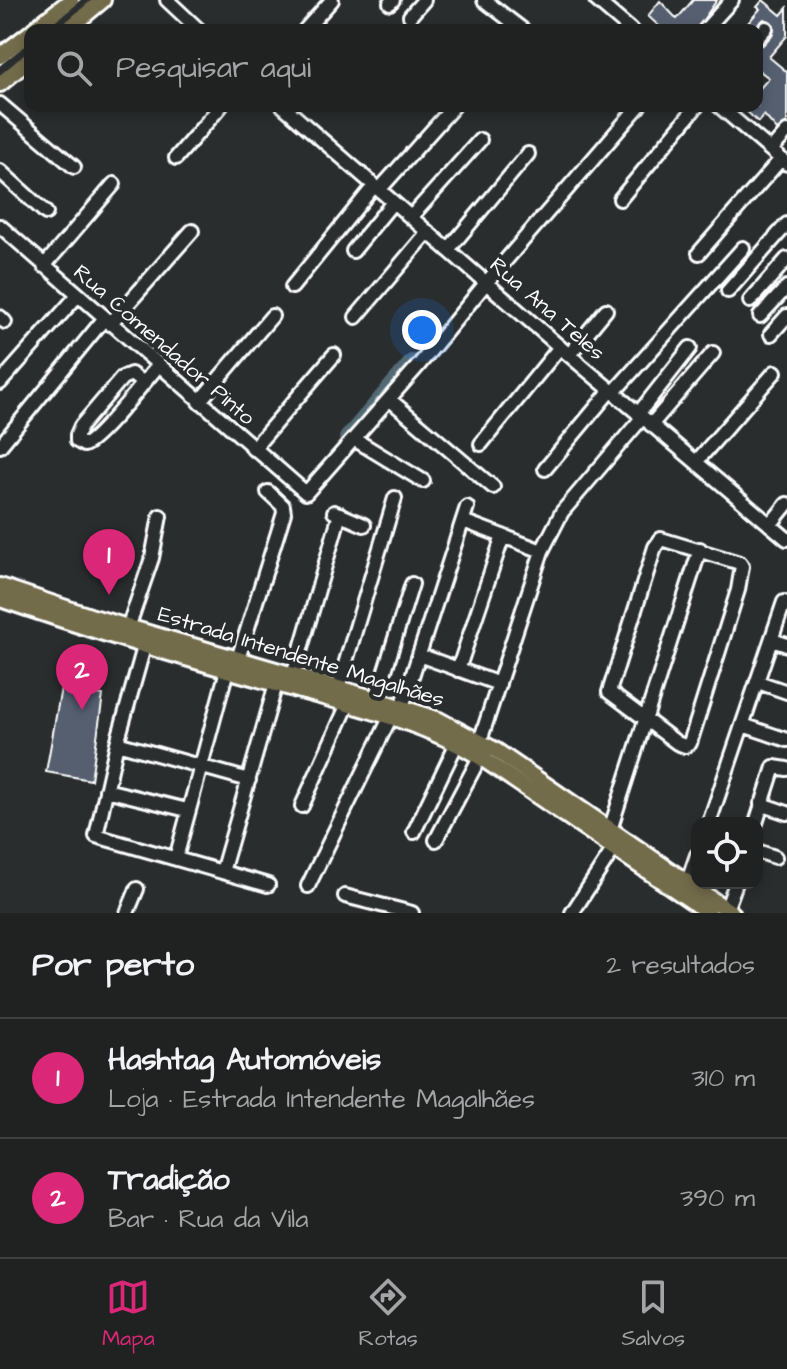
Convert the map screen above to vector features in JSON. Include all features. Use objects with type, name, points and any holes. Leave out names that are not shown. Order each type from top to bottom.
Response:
[{"type":"main road","points":[[41,24],[71,0]]},
{"type":"main road","points":[[74,24],[103,0]]},
{"type":"main road","points":[[0,56],[24,37]]},
{"type":"main road","points":[[0,84],[24,64]]},
{"type":"main road","name":"Estrada Intendente Magalhães","points":[[0,586],[128,628],[276,684],[348,704],[439,720],[480,741],[615,839],[709,913]]},
{"type":"main road","name":"Estrada Intendente Magalhães","points":[[0,599],[144,647],[293,676],[376,699],[457,743],[729,911]]},
{"type":"street","points":[[49,24],[79,0]]},
{"type":"street","points":[[60,24],[90,0]]},
{"type":"street","points":[[167,0],[193,24]]},
{"type":"street","points":[[310,24],[332,0]]},
{"type":"street","points":[[410,16],[424,0]]},
{"type":"street","points":[[484,0],[515,24]]},
{"type":"street","points":[[597,0],[624,24]]},
{"type":"street","points":[[710,24],[732,0]]},
{"type":"street","points":[[763,31],[766,28]]},
{"type":"street","points":[[0,63],[24,44]]},
{"type":"street","points":[[0,73],[24,54]]},
{"type":"street","points":[[0,104],[74,167]]},
{"type":"street","points":[[176,158],[216,112]]},
{"type":"street","name":"Rua Ana Teles","points":[[290,112],[564,351],[787,539]]},
{"type":"street","points":[[292,287],[377,188],[448,112]]},
{"type":"street","points":[[423,481],[354,439],[634,112]]},
{"type":"street","points":[[620,199],[692,112]]},
{"type":"street","points":[[699,253],[784,162],[726,112]]},
{"type":"street","points":[[771,150],[787,132]]},
{"type":"street","points":[[411,217],[480,140]]},
{"type":"street","points":[[448,250],[528,154]]},
{"type":"street","points":[[0,171],[46,213]]},
{"type":"street","points":[[44,266],[114,184]]},
{"type":"street","points":[[353,251],[393,202]]},
{"type":"street","points":[[728,291],[787,224]]},
{"type":"street","name":"Rua Comendador Pinto","points":[[0,226],[303,492],[354,439]]},
{"type":"street","points":[[0,446],[107,322],[192,231]]},
{"type":"street","points":[[356,317],[428,232]]},
{"type":"street","points":[[545,469],[743,248]]},
{"type":"street","points":[[750,301],[787,259]]},
{"type":"street","points":[[760,316],[787,287]]},
{"type":"street","points":[[0,383],[77,296]]},
{"type":"street","points":[[481,444],[564,351],[606,310]]},
{"type":"street","points":[[199,402],[272,316]]},
{"type":"street","points":[[771,334],[787,316]]},
{"type":"street","points":[[644,419],[690,348]]},
{"type":"street","points":[[480,741],[542,551],[562,512],[644,419],[713,353]]},
{"type":"street","points":[[253,449],[334,355]]},
{"type":"street","points":[[143,383],[130,374],[122,378],[81,426],[77,441],[85,446],[90,444],[158,366]]},
{"type":"street","points":[[697,461],[775,372]]},
{"type":"street","points":[[389,399],[493,487]]},
{"type":"street","points":[[176,858],[199,767],[284,513],[283,506],[268,492]]},
{"type":"street","points":[[338,688],[395,498]]},
{"type":"street","points":[[770,525],[787,504]]},
{"type":"street","points":[[308,886],[396,712],[419,655],[467,507]]},
{"type":"street","points":[[293,676],[337,513],[364,525]]},
{"type":"street","points":[[128,628],[152,558],[160,516]]},
{"type":"street","points":[[463,521],[542,551]]},
{"type":"street","points":[[458,670],[503,536]]},
{"type":"street","points":[[663,539],[740,563],[742,571],[690,743],[685,746],[677,743],[647,718],[612,696],[610,687],[657,541],[663,539]]},
{"type":"street","points":[[572,913],[615,839],[647,718],[700,549]]},
{"type":"street","points":[[376,699],[412,584]]},
{"type":"street","points":[[711,817],[784,602]]},
{"type":"street","points":[[772,640],[787,645]]},
{"type":"street","points":[[144,647],[95,835],[268,885]]},
{"type":"street","points":[[419,655],[499,684]]},
{"type":"street","points":[[758,682],[787,692]]},
{"type":"street","points":[[222,872],[276,684]]},
{"type":"street","points":[[302,806],[348,704]]},
{"type":"street","points":[[743,725],[787,740]]},
{"type":"street","points":[[117,743],[249,780]]},
{"type":"street","points":[[414,832],[457,743]]},
{"type":"street","points":[[436,840],[480,757]]},
{"type":"street","points":[[758,817],[780,768]]},
{"type":"street","points":[[106,790],[187,810]]},
{"type":"street","points":[[761,804],[787,813]]},
{"type":"street","points":[[763,853],[775,857]]},
{"type":"street","points":[[687,884],[691,872]]},
{"type":"street","points":[[127,913],[137,889]]},
{"type":"street","points":[[729,911],[734,889]]},
{"type":"street","points":[[345,896],[412,913]]},
{"type":"building","points":[[693,0],[717,0],[700,24],[657,24],[648,16],[660,1],[677,19]]},
{"type":"building","points":[[763,0],[781,15],[787,8],[787,36],[769,57],[787,72],[787,123],[777,130],[764,115],[758,122],[747,112],[763,112],[763,85],[769,78],[763,74],[763,45],[773,34],[774,25],[764,19],[759,24],[747,24],[760,9],[757,7]]},
{"type":"building","points":[[61,688],[103,695],[91,780],[46,772]]},
{"type":"waterway","points":[[347,438],[412,362],[417,366]]},
{"type":"place","name":"Hashtag Automóveis","points":[[109,595]]},
{"type":"place","name":"Tradição","points":[[82,710]]}]
